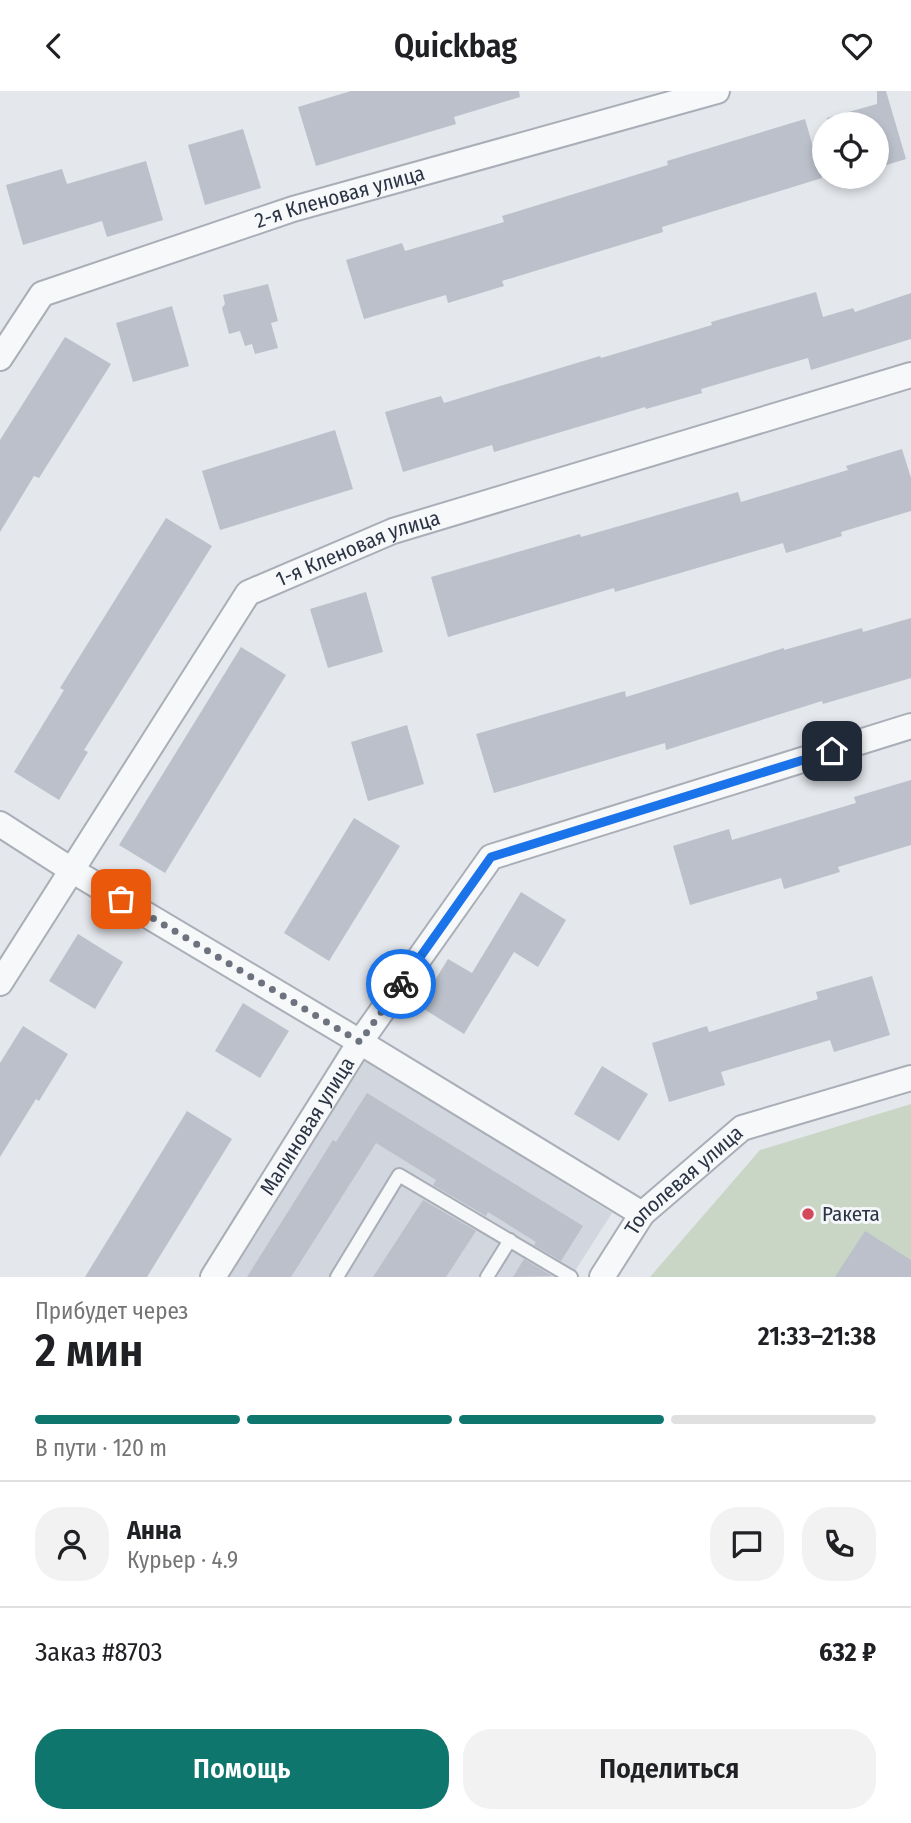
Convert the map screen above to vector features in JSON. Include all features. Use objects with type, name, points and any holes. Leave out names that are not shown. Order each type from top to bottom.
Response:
[{"type":"street","name":"2-я Кленовая улица","points":[[0,358],[42,294],[293,209],[717,91]]},
{"type":"street","name":"1-я Кленовая улица","points":[[0,983],[248,593],[393,531],[911,375]]},
{"type":"street","name":"Малиновая улица","points":[[213,1277],[360,1042],[491,857],[911,726]]},
{"type":"street","points":[[0,824],[73,871],[642,1214]]},
{"type":"street","name":"Тополевая улица","points":[[602,1277],[642,1214],[742,1128],[911,1078]]},
{"type":"lane","points":[[337,1277],[399,1175],[571,1277]]},
{"type":"lane","points":[[487,1277],[510,1240]]},
{"type":"shaded area","points":[[366,1059],[612,1213],[571,1277],[229,1277]]},
{"type":"green space","name":"Ракета","points":[[911,1104],[911,1277],[650,1277],[760,1150]]},
{"type":"building","points":[[351,91],[519,91],[520,97],[454,117],[456,124],[316,166],[298,107]]},
{"type":"building","points":[[877,91],[886,91],[906,159],[889,164],[889,112],[848,112],[877,104]]},
{"type":"building","points":[[805,119],[812,143],[812,181],[662,227],[663,232],[502,281],[504,286],[448,303],[446,295],[364,319],[346,260],[402,243],[405,251],[504,222],[502,216],[668,165],[667,161]]},
{"type":"building","points":[[243,129],[261,188],[205,205],[188,145]]},
{"type":"building","points":[[146,161],[163,220],[107,237],[102,221],[23,245],[6,185],[62,169],[67,184]]},
{"type":"building","points":[[268,284],[278,321],[271,323],[278,348],[255,354],[252,344],[245,346],[240,331],[229,334],[222,308],[225,304],[223,295]]},
{"type":"building","points":[[816,292],[823,317],[853,308],[855,312],[911,293],[911,339],[811,370],[808,358],[701,389],[702,393],[494,452],[492,445],[403,472],[385,412],[441,396],[444,403]]},
{"type":"building","points":[[172,306],[189,366],[133,382],[116,323]]},
{"type":"building","points":[[65,337],[111,364],[39,478],[34,476],[0,532],[0,440]]},
{"type":"building","points":[[335,430],[353,489],[220,530],[202,471]]},
{"type":"building","points":[[902,449],[911,478],[911,511],[841,532],[842,536],[786,553],[783,543],[615,592],[614,588],[448,637],[431,577],[738,492],[741,502],[848,470],[846,466]]},
{"type":"building","points":[[166,518],[212,546],[84,750],[88,752],[59,800],[14,772],[64,690],[60,688]]},
{"type":"building","points":[[366,592],[383,652],[328,668],[310,609]]},
{"type":"building","points":[[911,618],[911,678],[823,704],[822,701],[666,750],[665,743],[494,793],[476,734],[625,691],[626,697],[784,648],[862,628],[863,632]]},
{"type":"building","points":[[241,647],[286,675],[165,873],[119,845]]},
{"type":"building","points":[[407,725],[424,784],[368,801],[351,742]]},
{"type":"building","points":[[911,780],[911,845],[838,867],[840,872],[784,889],[781,878],[690,905],[673,846],[729,829],[732,840],[856,803],[854,797]]},
{"type":"building","points":[[354,818],[400,846],[329,961],[284,933]]},
{"type":"building","points":[[521,892],[566,920],[538,967],[514,952],[464,1034],[419,1006],[448,959],[472,973]]},
{"type":"building","points":[[78,934],[123,962],[95,1009],[49,981]]},
{"type":"building","points":[[872,976],[890,1035],[834,1052],[830,1040],[721,1072],[725,1085],[669,1102],[652,1043],[707,1026],[709,1032],[818,999],[816,992]]},
{"type":"building","points":[[243,1003],[289,1031],[260,1078],[215,1051]]},
{"type":"building","points":[[23,1026],[68,1054],[0,1157],[0,1063]]},
{"type":"building","points":[[602,1066],[648,1094],[619,1141],[574,1114]]},
{"type":"building","points":[[367,1093],[583,1226],[561,1261],[488,1212],[486,1216],[433,1185],[436,1180],[376,1143],[291,1277],[247,1277],[333,1140],[336,1142]]},
{"type":"building","points":[[187,1111],[232,1139],[147,1277],[85,1277]]},
{"type":"building","points":[[423,1200],[476,1231],[446,1277],[373,1277]]},
{"type":"building","points":[[865,1231],[911,1260],[911,1277],[835,1277]]},
{"type":"building","points":[[524,1259],[552,1276],[513,1277]]},
{"type":"way so far","points":[[121,899],[360,1042],[401,984]]},
{"type":"place","name":"Ракета","points":[[808,1214]]},
{"type":"route","points":[[401,984],[491,857],[832,751]]}]
